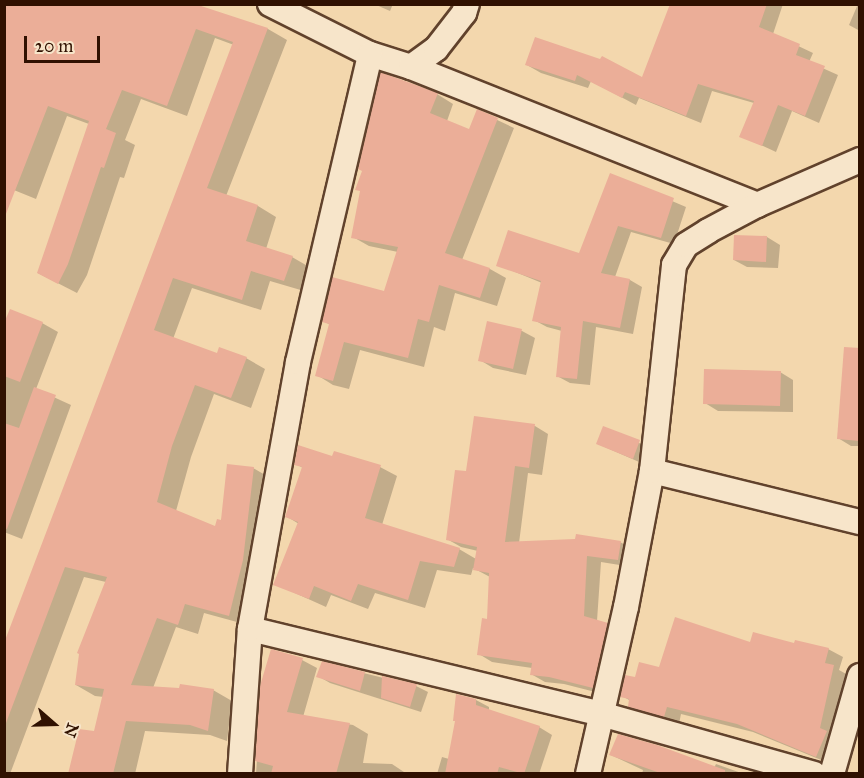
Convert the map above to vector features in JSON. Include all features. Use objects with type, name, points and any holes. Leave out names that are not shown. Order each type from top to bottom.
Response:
[{"type":"street","points":[[270,4],[370,54],[411,67],[757,205]]},
{"type":"street","points":[[411,67],[436,49],[464,13],[466,4]]},
{"type":"street","points":[[240,774],[250,629],[298,362],[370,54]]},
{"type":"street","points":[[588,774],[626,607],[652,471],[674,265],[686,245],[757,205],[860,160]]},
{"type":"street","points":[[652,471],[860,522]]},
{"type":"street","points":[[250,629],[601,714],[814,774]]},
{"type":"street","points":[[832,774],[860,676]]},
{"type":"building","points":[[4,4],[195,4],[268,28],[207,188],[258,205],[246,241],[293,256],[284,281],[251,271],[242,300],[173,278],[154,330],[217,353],[219,347],[247,357],[231,398],[195,385],[172,446],[157,502],[215,526],[217,519],[221,520],[227,464],[254,467],[243,560],[229,616],[185,604],[178,625],[157,618],[131,685],[179,688],[180,684],[214,689],[208,731],[190,725],[126,721],[113,774],[68,774],[79,729],[94,731],[104,689],[75,685],[79,654],[77,653],[107,577],[65,567],[6,723],[4,643],[233,42],[196,29],[167,106],[122,90],[106,129],[116,133],[104,168],[101,167],[68,264],[58,284],[37,273],[89,121],[48,106],[4,219]]},
{"type":"building","points":[[670,4],[767,4],[759,27],[800,44],[796,55],[825,66],[805,116],[778,105],[762,146],[739,137],[754,101],[698,84],[686,116],[625,92],[622,98],[577,75],[575,81],[525,65],[535,37],[600,59],[602,56],[642,77]]},
{"type":"building","points":[[380,72],[438,93],[430,113],[469,129],[477,109],[498,118],[445,253],[490,268],[480,298],[439,285],[429,322],[418,319],[408,358],[344,342],[333,381],[315,376],[329,324],[322,322],[332,277],[384,291],[398,247],[351,238],[360,191],[355,190],[362,171],[358,169]]},
{"type":"building","points":[[610,173],[674,198],[661,238],[618,226],[601,273],[630,279],[620,328],[583,321],[577,379],[556,377],[561,327],[532,321],[541,281],[496,266],[508,230],[579,253]]},
{"type":"building","points":[[734,235],[767,236],[766,262],[733,260]]},
{"type":"building","points":[[10,309],[43,322],[20,382],[4,376],[4,323]]},
{"type":"building","points":[[487,321],[522,329],[513,369],[478,361]]},
{"type":"building","points":[[844,347],[860,348],[860,441],[837,439]]},
{"type":"building","points":[[704,369],[781,371],[780,406],[703,404]]},
{"type":"building","points":[[34,387],[56,395],[7,529],[4,528],[4,423],[19,428]]},
{"type":"building","points":[[474,416],[535,424],[529,468],[515,466],[505,542],[575,539],[576,534],[621,541],[618,560],[587,556],[584,616],[608,623],[593,688],[549,677],[530,675],[532,663],[477,655],[482,618],[487,619],[489,573],[473,570],[477,547],[446,540],[455,470],[466,471]]},
{"type":"building","points":[[603,426],[640,440],[633,459],[596,444]]},
{"type":"building","points":[[298,445],[332,456],[334,451],[381,465],[365,518],[460,548],[454,567],[420,561],[408,600],[358,584],[351,601],[314,586],[309,599],[273,585],[298,522],[285,517],[302,467],[294,465]]},
{"type":"building","points":[[675,617],[750,642],[753,632],[794,643],[795,640],[829,648],[825,663],[834,665],[820,728],[827,731],[816,757],[737,724],[667,707],[664,717],[628,707],[629,699],[620,697],[625,675],[635,677],[639,662],[659,667]]},
{"type":"building","points":[[271,649],[303,658],[287,712],[350,723],[336,774],[271,774],[273,766],[255,761],[260,686]]},
{"type":"building","points":[[322,661],[365,672],[360,691],[316,677]]},
{"type":"building","points":[[382,676],[417,684],[410,707],[381,698]]},
{"type":"building","points":[[456,694],[476,699],[476,705],[540,726],[524,774],[499,767],[497,774],[445,774],[455,721],[453,721]]},
{"type":"building","points":[[618,734],[657,745],[725,770],[725,774],[663,774],[609,755]]}]
